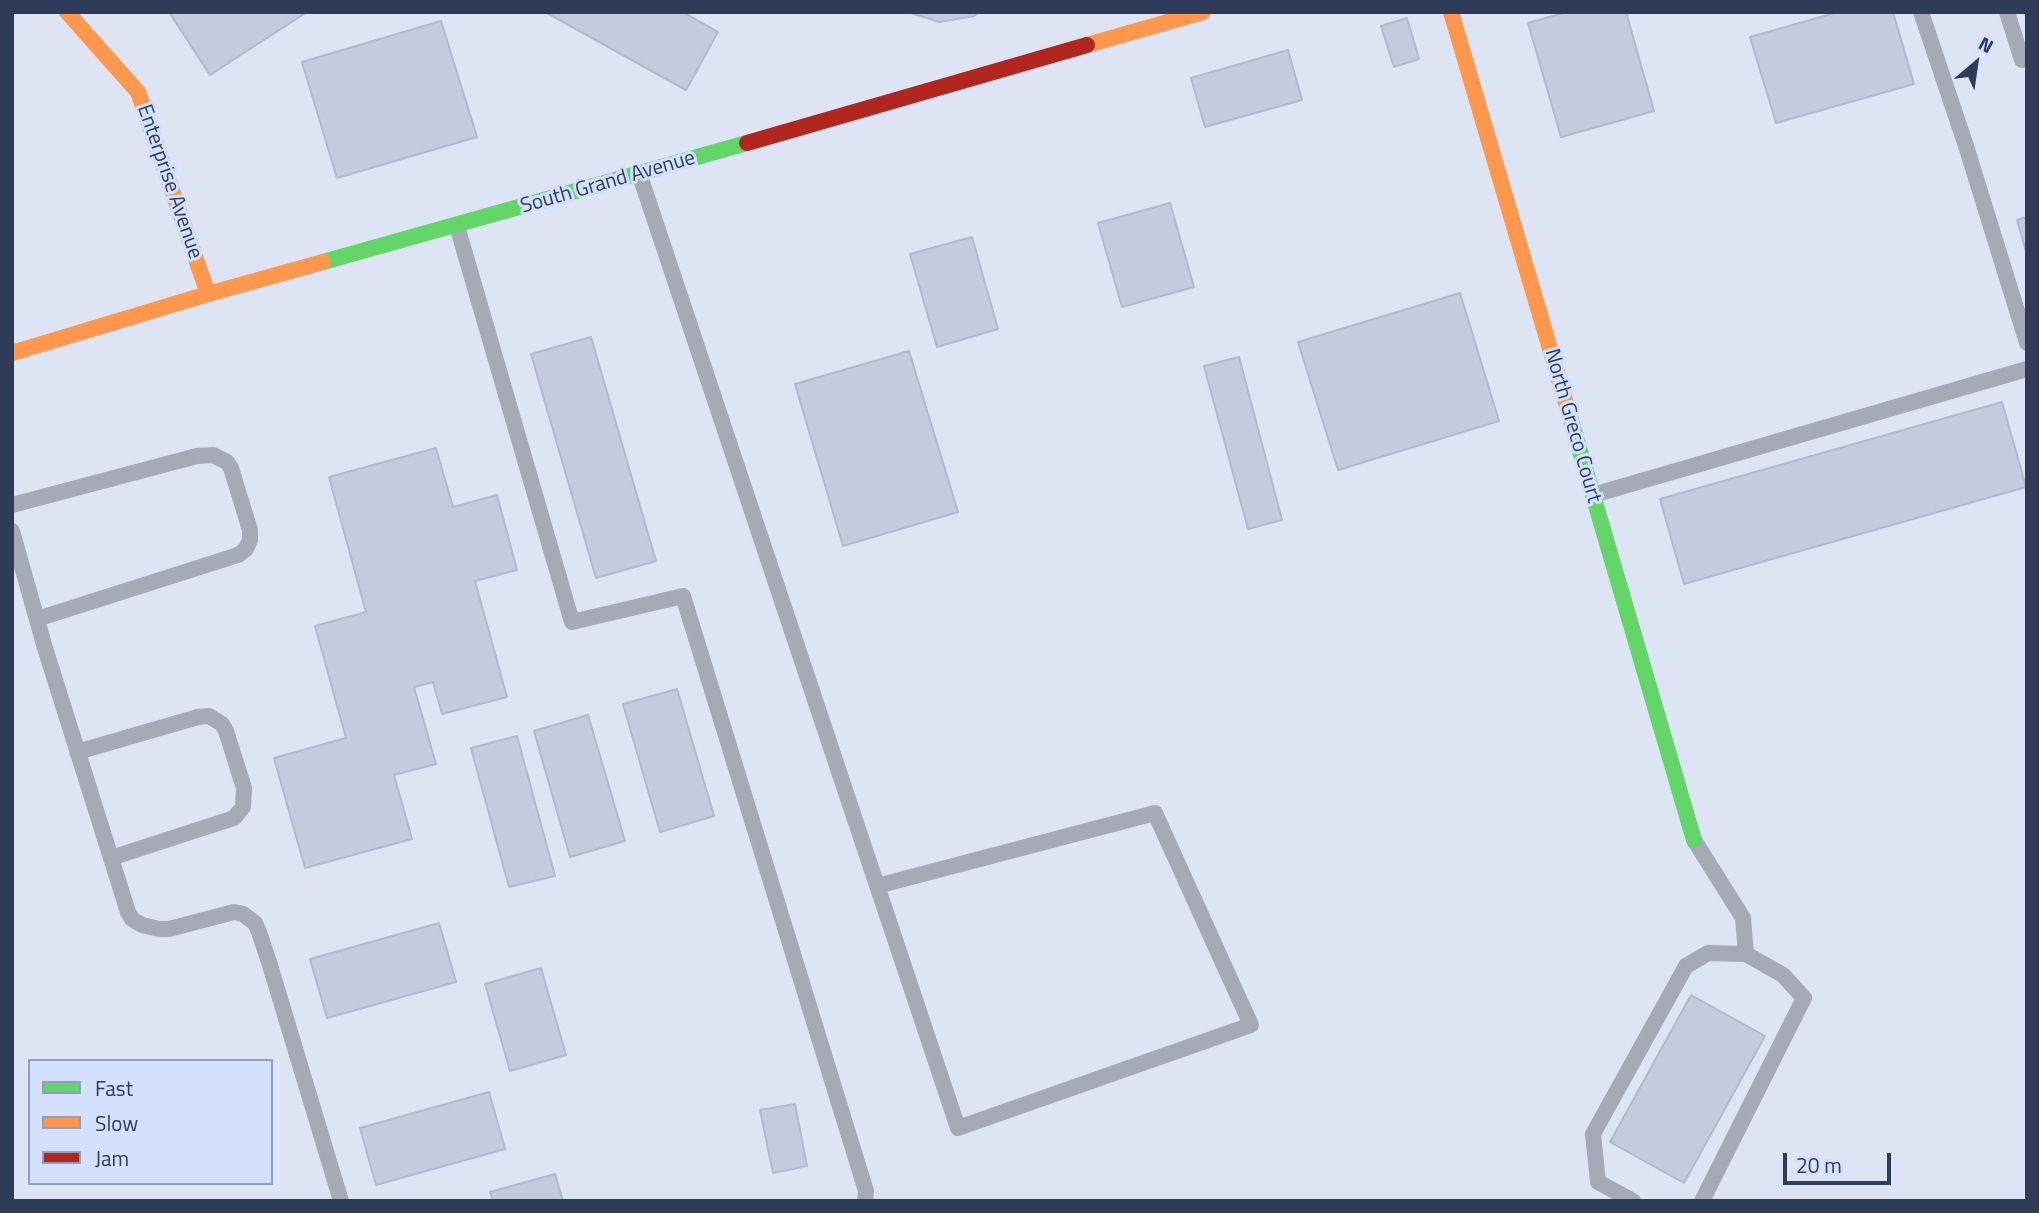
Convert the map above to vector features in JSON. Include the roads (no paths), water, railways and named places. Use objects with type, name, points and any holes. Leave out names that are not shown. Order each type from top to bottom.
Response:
[{"type":"street","name":"Enterprise Avenue","points":[[67,12],[138,92],[208,295]]},
{"type":"street","name":"South Grand Avenue","points":[[12,353],[1203,12]]},
{"type":"street","name":"North Greco Court","points":[[1451,12],[1694,840]]},
{"type":"lane","points":[[1921,12],[2027,343]]},
{"type":"lane","points":[[2007,12],[2022,60]]},
{"type":"lane","points":[[639,173],[877,886],[958,1128],[1251,1025],[1155,813],[877,886]]},
{"type":"lane","points":[[457,226],[572,622],[683,596],[866,1191],[865,1201]]},
{"type":"lane","points":[[1593,495],[2027,369]]},
{"type":"lane","points":[[12,505],[197,456],[213,455],[227,462],[232,468],[250,530],[250,540],[243,553],[37,619]]},
{"type":"lane","points":[[12,531],[77,752],[128,912],[132,919],[142,925],[169,929],[234,912],[247,916],[255,923],[270,962],[341,1201]]},
{"type":"lane","points":[[77,752],[209,716],[222,724],[230,742],[245,797],[243,807],[234,818],[111,858]]},
{"type":"lane","points":[[1694,840],[1743,918],[1746,954]]},
{"type":"lane","points":[[1633,1201],[1598,1182],[1593,1134],[1686,965],[1708,953],[1746,954],[1783,975],[1804,998],[1702,1201]]}]
